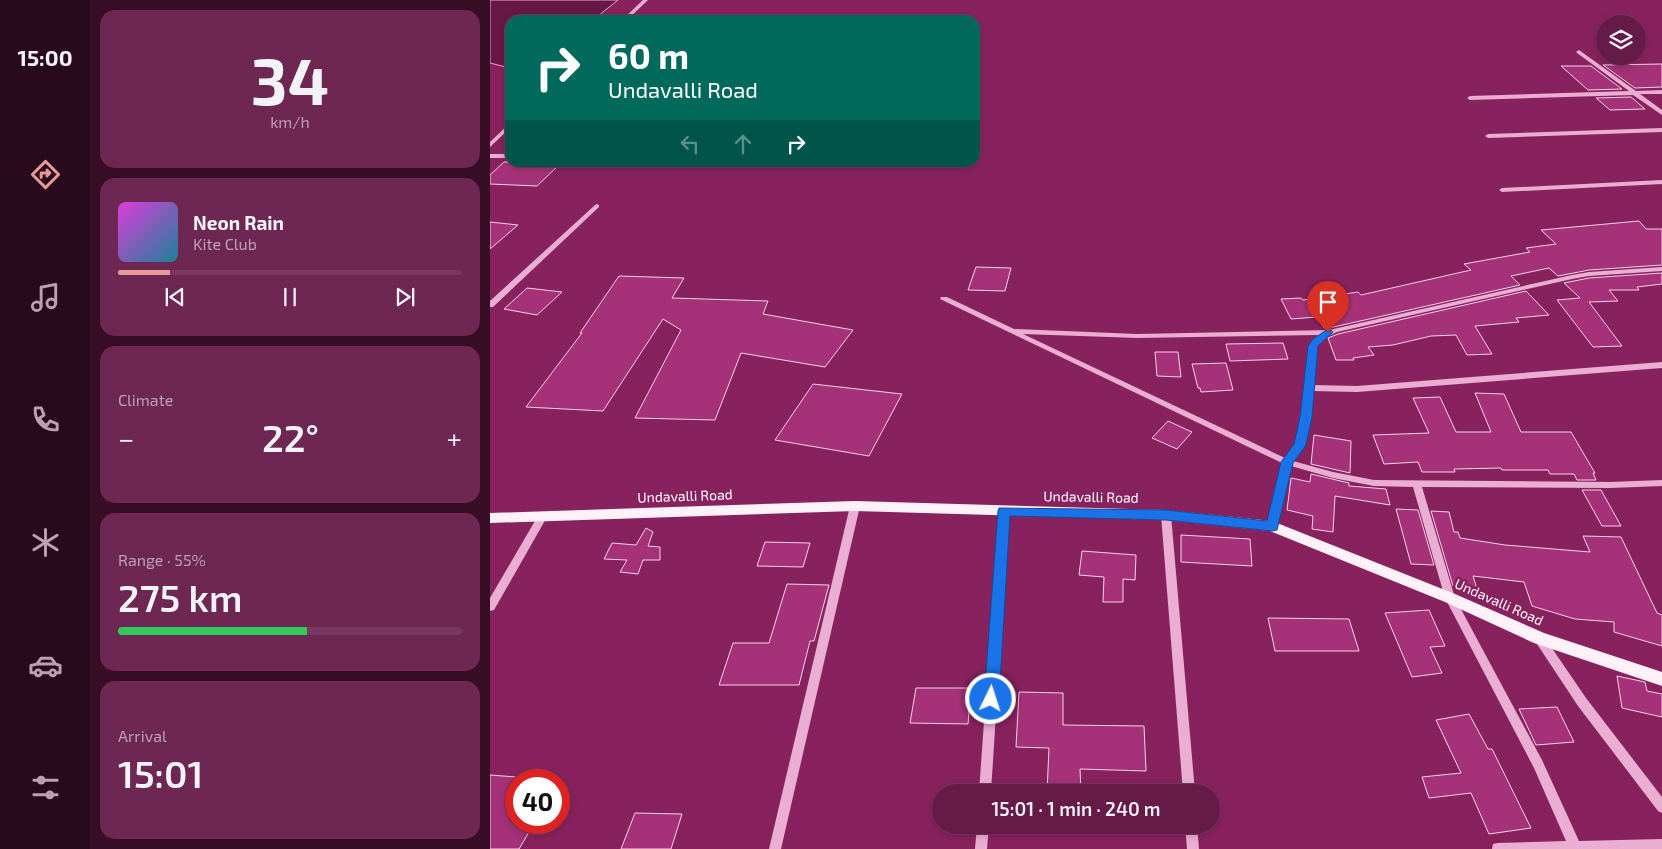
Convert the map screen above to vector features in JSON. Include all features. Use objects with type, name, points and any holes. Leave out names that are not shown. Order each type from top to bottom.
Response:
[{"type":"main road","name":"Undavalli Road","points":[[490,518],[855,506],[1166,515],[1272,526],[1450,598],[1539,638],[1662,679]]},
{"type":"street","points":[[630,15],[646,0]]},
{"type":"street","points":[[1579,52],[1662,114]]},
{"type":"street","points":[[1470,98],[1662,92]]},
{"type":"street","points":[[490,145],[505,130]]},
{"type":"street","points":[[1488,136],[1662,130]]},
{"type":"street","points":[[490,156],[505,156]]},
{"type":"street","points":[[1502,190],[1662,182]]},
{"type":"street","points":[[490,305],[597,206]]},
{"type":"street","points":[[1011,330],[1137,336],[1328,332],[1580,275],[1662,269]]},
{"type":"street","points":[[944,299],[1287,462],[1333,475],[1374,483],[1662,484]]},
{"type":"street","points":[[1272,526],[1287,462],[1300,445],[1306,417],[1313,346],[1316,341],[1328,332]]},
{"type":"street","points":[[1308,388],[1367,388],[1662,365]]},
{"type":"street","points":[[1417,484],[1450,598],[1538,764],[1575,848]]},
{"type":"street","points":[[775,849],[855,506]]},
{"type":"street","points":[[986,784],[1004,511]]},
{"type":"street","points":[[1166,515],[1188,784]]},
{"type":"street","points":[[490,607],[542,517]]},
{"type":"street","points":[[1539,638],[1582,702],[1662,807]]},
{"type":"street","points":[[981,849],[982,834]]},
{"type":"street","points":[[1192,834],[1193,849]]},
{"type":"street","points":[[1498,849],[1662,844]]},
{"type":"shaded area","points":[[490,0],[618,0],[599,15],[505,15],[505,67],[490,63]]},
{"type":"building","points":[[1662,64],[1662,87],[1635,88],[1603,65],[1646,65]]},
{"type":"building","points":[[1561,66],[1591,66],[1622,89],[1588,90]]},
{"type":"building","points":[[1631,97],[1645,109],[1610,110],[1596,98]]},
{"type":"building","points":[[504,162],[505,167],[557,167],[537,186],[490,184],[490,175]]},
{"type":"building","points":[[1639,221],[1646,229],[1662,229],[1662,265],[1589,270],[1558,276],[1549,268],[1511,276],[1520,285],[1329,328],[1324,328],[1320,318],[1317,317],[1291,319],[1281,299],[1301,298],[1303,300],[1358,292],[1361,295],[1471,270],[1464,264],[1530,252],[1526,248],[1556,244],[1541,230]]},
{"type":"building","points":[[490,222],[518,225],[490,249]]},
{"type":"building","points":[[976,267],[1011,268],[1005,291],[968,290]]},
{"type":"building","points":[[1662,273],[1662,284],[1637,287],[1639,290],[1609,290],[1618,301],[1589,302],[1622,346],[1593,347],[1557,300],[1580,298],[1564,283],[1589,278]]},
{"type":"building","points":[[619,276],[684,278],[672,298],[768,301],[763,314],[853,330],[825,367],[741,353],[715,420],[635,418],[681,330],[663,319],[603,411],[526,407],[582,333],[580,333]]},
{"type":"building","points":[[527,288],[562,292],[537,315],[504,309]]},
{"type":"building","points":[[1526,291],[1549,315],[1516,318],[1519,322],[1475,326],[1492,354],[1467,355],[1456,335],[1431,336],[1393,345],[1368,347],[1374,355],[1353,358],[1354,360],[1336,360],[1328,338],[1338,334]]},
{"type":"building","points":[[1283,343],[1288,359],[1230,361],[1226,344]]},
{"type":"building","points":[[1155,352],[1178,352],[1181,377],[1157,376]]},
{"type":"building","points":[[1226,363],[1233,390],[1201,392],[1200,388],[1198,388],[1192,364]]},
{"type":"building","points":[[813,384],[902,394],[869,456],[775,440]]},
{"type":"building","points":[[1475,393],[1504,394],[1521,432],[1571,432],[1595,473],[1593,473],[1596,480],[1577,480],[1574,474],[1550,474],[1548,470],[1502,470],[1501,468],[1454,469],[1455,472],[1422,472],[1418,462],[1384,464],[1373,435],[1429,433],[1413,398],[1440,397],[1456,432],[1491,432]]},
{"type":"building","points":[[1168,421],[1192,432],[1177,449],[1152,438]]},
{"type":"building","points":[[1314,435],[1351,441],[1350,473],[1311,464]]},
{"type":"building","points":[[1311,474],[1349,483],[1349,486],[1386,489],[1390,505],[1335,496],[1333,532],[1312,529],[1313,516],[1287,510],[1291,478],[1310,482]]},
{"type":"building","points":[[1582,490],[1601,490],[1621,526],[1602,526]]},
{"type":"building","points":[[1396,509],[1418,510],[1434,565],[1411,564]]},
{"type":"building","points":[[1431,511],[1449,512],[1454,532],[1458,532],[1460,538],[1505,545],[1590,552],[1583,536],[1621,537],[1657,613],[1662,615],[1662,646],[1614,632],[1614,622],[1575,619],[1532,606],[1524,582],[1473,576],[1477,589],[1453,586]]},
{"type":"building","points":[[646,528],[653,532],[648,546],[660,547],[660,560],[643,560],[638,574],[620,572],[627,560],[604,559],[612,543],[636,545]]},
{"type":"building","points":[[1181,535],[1250,539],[1252,566],[1181,562]]},
{"type":"building","points":[[765,542],[810,543],[803,567],[757,566]]},
{"type":"building","points":[[1082,551],[1136,555],[1135,580],[1123,579],[1123,602],[1103,602],[1104,577],[1079,575]]},
{"type":"building","points":[[787,584],[829,585],[814,641],[810,641],[799,685],[719,685],[733,643],[769,643]]},
{"type":"building","points":[[1429,610],[1445,646],[1430,647],[1442,673],[1412,677],[1385,613]]},
{"type":"building","points":[[1268,618],[1349,619],[1359,651],[1275,651]]},
{"type":"building","points":[[1617,676],[1645,682],[1647,691],[1662,694],[1662,717],[1622,708]]},
{"type":"building","points":[[916,688],[971,688],[968,724],[910,723]]},
{"type":"building","points":[[1019,692],[1063,693],[1063,725],[1144,726],[1146,771],[1080,769],[1081,784],[1047,784],[1049,748],[1016,747]]},
{"type":"building","points":[[1557,707],[1574,742],[1536,745],[1519,709]]},
{"type":"building","points":[[1469,714],[1488,749],[1492,749],[1531,828],[1489,834],[1471,793],[1429,798],[1422,777],[1461,773],[1436,720]]},
{"type":"building","points":[[490,775],[505,776],[505,834],[528,834],[519,849],[490,849]]},
{"type":"building","points":[[635,813],[682,814],[671,849],[621,849]]},
{"type":"route","points":[[991,699],[1004,511],[1166,515],[1272,526],[1287,462],[1300,445],[1306,417],[1313,346],[1321,336],[1328,332]]}]
